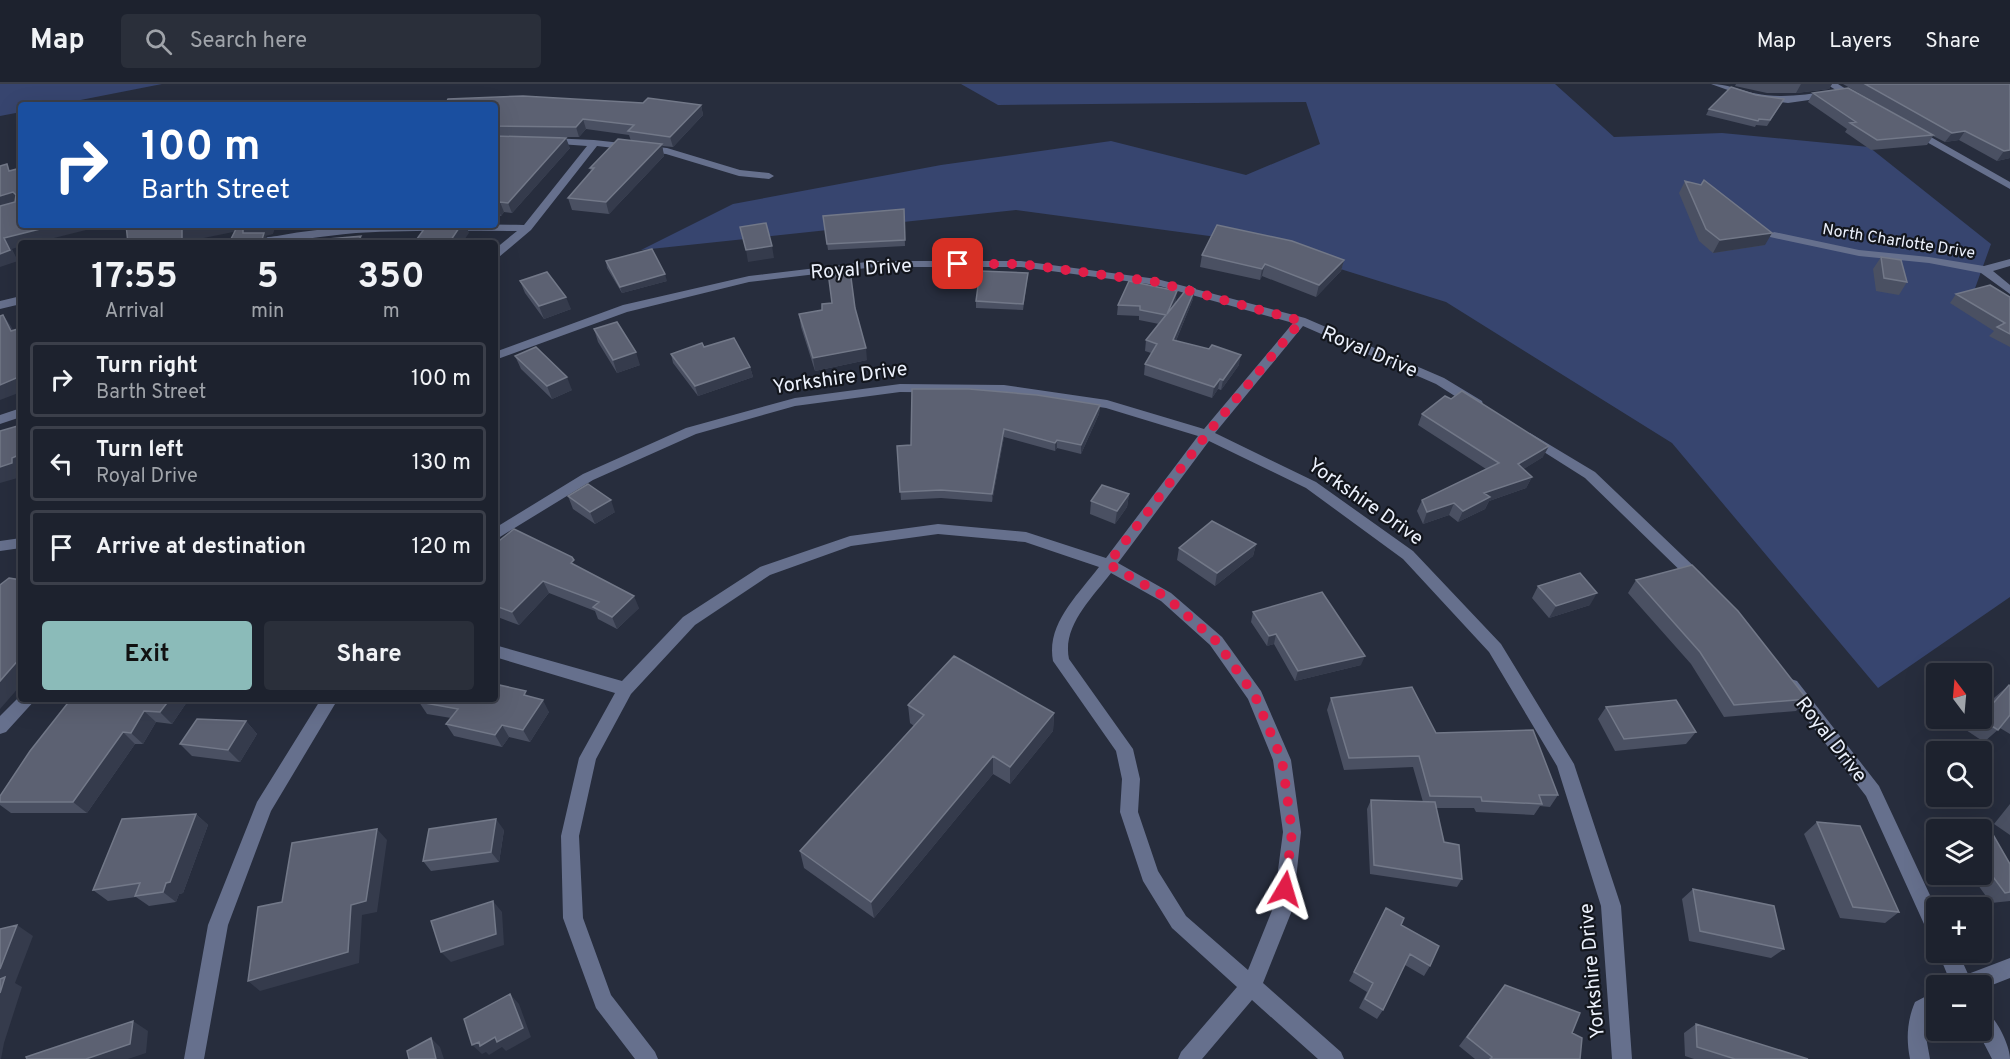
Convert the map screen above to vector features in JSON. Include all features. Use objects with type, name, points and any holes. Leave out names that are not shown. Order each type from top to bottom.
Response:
[{"type":"street","points":[[1716,84],[1753,96],[1788,100],[1844,92]]},
{"type":"street","points":[[1831,84],[1865,104]]},
{"type":"street","points":[[1906,127],[2010,186]]},
{"type":"street","points":[[535,141],[594,142],[667,151],[739,172],[769,176]]},
{"type":"street","points":[[498,252],[527,228],[594,142]]},
{"type":"street","points":[[270,240],[402,228],[527,228]]},
{"type":"street","name":"North Charlotte Drive","points":[[1774,234],[1859,253],[1929,260],[1984,270],[2010,262]]},
{"type":"street","name":"Royal Drive","points":[[498,355],[623,309],[749,279],[875,264],[1021,264],[1157,282],[1301,321],[1440,381],[1490,412]]},
{"type":"street","name":"North Charlotte Drive","points":[[1984,270],[2010,291]]},
{"type":"street","points":[[0,305],[18,301]]},
{"type":"street","points":[[1301,321],[1207,434],[1108,564],[1065,623],[1058,646],[1061,661],[1124,749],[1131,779],[1129,812],[1150,875],[1179,922],[1334,1059]]},
{"type":"street","name":"Yorkshire Drive","points":[[498,533],[588,477],[691,431],[806,401],[900,388],[1004,389],[1107,404],[1207,434],[1311,485],[1408,555],[1495,648],[1565,764],[1611,906],[1622,1059]]},
{"type":"street","points":[[0,420],[18,413]]},
{"type":"street","points":[[1520,431],[1590,475],[1706,586]]},
{"type":"street","points":[[648,1059],[603,1001],[573,918],[570,836],[588,758],[625,690],[689,621],[765,571],[850,541],[938,529],[1026,537],[1108,564],[1166,597],[1216,641],[1255,696],[1282,760],[1292,832],[1283,908],[1252,985],[1188,1059]]},
{"type":"street","points":[[0,546],[18,543]]},
{"type":"street","points":[[498,652],[625,690]]},
{"type":"street","name":"Royal Drive","points":[[1780,673],[1873,791],[1926,905]]},
{"type":"street","points":[[0,727],[25,702]]},
{"type":"street","points":[[194,1059],[218,926],[263,808],[328,702]]},
{"type":"street","points":[[1991,975],[2010,968]]},
{"type":"street","points":[[1920,1059],[1916,1037],[1922,1009],[1926,1007]]},
{"type":"street","points":[[1992,1038],[2003,1059]]},
{"type":"shaded area","points":[[0,84],[162,84],[70,102],[18,102],[18,113],[0,116]]},
{"type":"shaded area","points":[[961,84],[1555,84],[1614,137],[1722,133],[1869,147],[1991,244],[1969,305],[2010,344],[2010,597],[1878,688],[1672,443],[1446,302],[1254,242],[1016,210],[641,250],[733,204],[941,165],[1111,141],[1246,175],[1320,144],[1306,102],[998,105]]},
{"type":"building","points":[[1865,84],[2010,84],[2010,150],[2004,151],[1965,131],[1952,133]]},
{"type":"building","points":[[1731,87],[1756,95],[1784,99],[1770,120],[1759,119],[1758,121],[1709,109]]},
{"type":"building","points":[[1848,88],[1933,135],[1877,140],[1850,123],[1856,122],[1813,93]]},
{"type":"building","points":[[523,96],[643,103],[648,98],[701,105],[670,137],[628,131],[634,125],[583,119],[576,127],[498,126],[498,102],[446,102],[448,99]]},
{"type":"building","points":[[498,136],[566,138],[508,203],[498,204]]},
{"type":"building","points":[[618,139],[662,144],[606,202],[568,198],[594,168],[590,168]]},
{"type":"building","points":[[7,164],[9,171],[17,169],[18,172],[18,228],[44,228],[4,238],[10,250],[0,254],[0,206],[15,202],[16,195],[13,192],[0,196],[0,166]]},
{"type":"building","points":[[1704,180],[1772,233],[1720,240],[1706,229],[1685,181],[1701,185]]},
{"type":"building","points":[[904,209],[905,240],[827,244],[823,216]]},
{"type":"building","points":[[766,223],[772,246],[746,250],[740,227]]},
{"type":"building","points":[[1217,225],[1292,241],[1344,260],[1319,285],[1265,264],[1262,269],[1202,255]]},
{"type":"building","points":[[126,228],[188,228],[182,229],[182,240],[128,240]]},
{"type":"building","points":[[236,228],[245,228],[243,233],[264,233],[262,240],[231,239]]},
{"type":"building","points":[[425,228],[459,228],[451,240],[416,240]]},
{"type":"building","points":[[361,236],[359,240],[316,240]]},
{"type":"building","points":[[652,249],[665,274],[620,287],[606,261]]},
{"type":"building","points":[[1881,257],[1901,260],[1907,282],[1884,278]]},
{"type":"building","points":[[850,270],[855,308],[866,348],[813,358],[799,314],[822,310],[822,304],[832,303],[828,272]]},
{"type":"building","points":[[980,271],[1028,273],[1023,304],[976,301]]},
{"type":"building","points":[[547,272],[566,297],[539,306],[520,281]]},
{"type":"building","points":[[1129,281],[1177,291],[1167,314],[1189,286],[1195,289],[1173,340],[1209,349],[1212,345],[1241,355],[1223,380],[1220,379],[1214,387],[1145,364],[1157,344],[1146,340],[1166,315],[1140,310],[1140,306],[1118,305]]},
{"type":"building","points":[[1990,285],[2010,297],[2010,334],[1997,327],[2005,323],[1956,294]]},
{"type":"building","points":[[3,315],[11,331],[18,329],[18,377],[0,385],[0,316]]},
{"type":"building","points":[[617,322],[636,352],[613,360],[594,329]]},
{"type":"building","points":[[734,338],[750,367],[695,386],[671,354],[702,343],[704,347]]},
{"type":"building","points":[[536,347],[567,377],[547,386],[515,356]]},
{"type":"building","points":[[912,389],[969,389],[1037,395],[1100,405],[1081,445],[1057,440],[1055,443],[1004,429],[992,494],[941,490],[900,492],[897,446],[911,445]]},
{"type":"building","points":[[1462,391],[1549,446],[1518,464],[1532,477],[1484,493],[1490,497],[1463,511],[1454,503],[1427,512],[1422,500],[1499,463],[1422,414],[1445,396],[1451,399]]},
{"type":"building","points":[[18,426],[18,455],[12,458],[12,463],[0,467],[0,431]]},
{"type":"building","points":[[588,484],[611,500],[590,512],[568,496]]},
{"type":"building","points":[[1102,485],[1129,494],[1117,511],[1091,501]]},
{"type":"building","points":[[1212,521],[1256,544],[1217,573],[1179,548]]},
{"type":"building","points":[[514,529],[572,557],[574,560],[571,563],[634,596],[612,617],[593,607],[599,602],[543,581],[512,612],[498,607],[498,542]]},
{"type":"building","points":[[1692,565],[1738,611],[1807,699],[1734,705],[1700,652],[1636,580]]},
{"type":"building","points":[[1580,573],[1597,593],[1556,606],[1538,586]]},
{"type":"building","points":[[9,578],[18,580],[18,660],[0,681],[0,585]]},
{"type":"building","points":[[1322,592],[1365,656],[1298,671],[1276,634],[1269,636],[1253,612]]},
{"type":"building","points":[[954,656],[1054,713],[1010,767],[993,756],[871,902],[800,851],[924,715],[908,705]]},
{"type":"building","points":[[498,685],[526,691],[524,695],[543,700],[523,730],[502,725],[495,735],[446,724],[458,709],[419,702],[498,702]]},
{"type":"building","points":[[2009,685],[2010,715],[1998,730],[1992,726],[1992,705]]},
{"type":"building","points":[[1412,687],[1436,733],[1533,730],[1558,795],[1539,795],[1542,804],[1482,801],[1481,797],[1430,796],[1419,756],[1349,758],[1331,698]]},
{"type":"building","points":[[1676,700],[1696,732],[1624,739],[1606,707]]},
{"type":"building","points":[[69,702],[168,702],[160,712],[144,711],[131,733],[123,732],[73,802],[0,802],[0,796],[30,751]]},
{"type":"building","points":[[197,719],[246,721],[228,750],[180,744]]},
{"type":"building","points":[[1371,800],[1435,802],[1444,842],[1459,845],[1462,879],[1374,865]]},
{"type":"building","points":[[196,814],[170,882],[166,883],[163,892],[135,896],[140,883],[93,890],[122,819]]},
{"type":"building","points":[[496,819],[491,852],[423,861],[429,829]]},
{"type":"building","points":[[1817,822],[1860,826],[1899,912],[1853,907]]},
{"type":"building","points":[[377,829],[366,901],[351,905],[348,952],[248,981],[258,907],[282,902],[292,843]]},
{"type":"building","points":[[1992,833],[2010,864],[2010,892],[2005,893],[1992,875]]},
{"type":"building","points":[[1693,889],[1774,906],[1784,949],[1700,931]]},
{"type":"building","points":[[493,901],[496,934],[441,952],[431,921]]},
{"type":"building","points":[[1386,908],[1404,918],[1401,925],[1439,946],[1430,966],[1410,954],[1383,1010],[1365,999],[1373,983],[1354,972]]},
{"type":"building","points":[[17,925],[0,969],[0,929]]},
{"type":"building","points":[[5,977],[0,993],[0,979]]},
{"type":"building","points":[[1505,985],[1580,1013],[1572,1033],[1582,1038],[1580,1059],[1490,1059],[1492,1057],[1467,1037]]},
{"type":"building","points":[[510,994],[523,1028],[497,1042],[495,1037],[480,1046],[479,1042],[472,1045],[464,1019]]},
{"type":"building","points":[[133,1021],[130,1044],[86,1059],[27,1059],[26,1057]]},
{"type":"building","points":[[1696,1024],[1808,1059],[1735,1059],[1697,1047]]},
{"type":"building","points":[[431,1038],[436,1059],[409,1059],[407,1051]]},
{"type":"route","points":[[958,264],[1021,264],[1157,282],[1301,321],[1207,434],[1108,564],[1166,597],[1216,641],[1255,696],[1282,760],[1292,832],[1285,889]]}]
